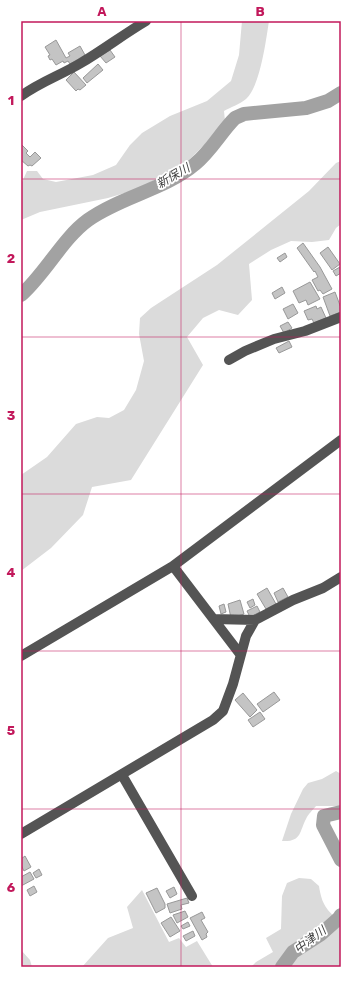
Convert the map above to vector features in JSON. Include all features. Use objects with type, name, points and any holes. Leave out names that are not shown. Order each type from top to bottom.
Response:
[{"type":"street","points":[[21,96],[35,86],[80,64],[146,21]]},
{"type":"street","points":[[229,360],[245,351],[274,339],[305,331],[341,317]]},
{"type":"street","points":[[21,656],[173,566],[341,440]]},
{"type":"street","points":[[173,566],[240,654]]},
{"type":"street","points":[[214,619],[255,620],[293,600],[323,588],[341,577]]},
{"type":"street","points":[[21,834],[213,720],[223,711],[233,684],[246,636],[255,620]]},
{"type":"street","points":[[122,775],[192,896]]},
{"type":"shaded area","points":[[242,21],[269,21],[259,74],[251,93],[246,99],[224,111],[225,121],[187,162],[138,189],[108,198],[40,212],[21,220],[21,184],[27,171],[37,171],[43,179],[56,182],[93,175],[116,165],[130,145],[142,133],[170,116],[207,101],[231,81],[239,55]]},
{"type":"shaded area","points":[[341,161],[341,224],[336,228],[329,240],[312,242],[291,241],[271,250],[249,264],[252,300],[238,315],[219,310],[203,318],[187,337],[203,365],[131,480],[92,487],[83,515],[51,548],[21,571],[21,475],[47,457],[76,424],[97,417],[109,418],[124,410],[136,390],[144,361],[139,334],[140,318],[151,308],[217,265],[309,191],[336,163]]},
{"type":"shaded area","points":[[336,771],[341,774],[341,806],[316,806],[307,817],[297,838],[282,841],[291,814],[303,789],[308,783],[322,779]]},
{"type":"shaded area","points":[[299,878],[311,879],[319,886],[325,906],[335,918],[340,922],[341,921],[341,967],[251,967],[256,962],[273,952],[266,938],[281,929],[282,896],[287,883]]},
{"type":"shaded area","points":[[142,890],[169,942],[179,938],[186,947],[197,941],[213,967],[82,967],[108,938],[133,928],[127,907]]},
{"type":"shaded area","points":[[21,950],[30,960],[32,967],[21,967]]},
{"type":"building","points":[[56,40],[66,58],[70,56],[68,53],[80,46],[85,55],[70,64],[68,61],[64,63],[63,61],[56,65],[52,59],[50,60],[48,56],[50,55],[45,47]]},
{"type":"building","points":[[110,50],[115,57],[106,63],[100,56]]},
{"type":"building","points":[[98,64],[103,70],[87,83],[83,78]]},
{"type":"building","points":[[74,72],[86,85],[80,90],[78,89],[76,91],[66,80]]},
{"type":"building","points":[[21,144],[28,151],[26,153],[30,157],[35,152],[41,158],[32,166],[28,166],[21,160]]},
{"type":"building","points":[[303,243],[320,267],[332,289],[323,294],[320,290],[318,291],[312,280],[318,277],[315,271],[314,272],[297,248]]},
{"type":"building","points":[[328,247],[340,264],[332,270],[320,253]]},
{"type":"building","points":[[285,253],[287,257],[280,262],[277,258]]},
{"type":"building","points":[[340,267],[341,273],[336,276],[333,271]]},
{"type":"building","points":[[310,282],[320,299],[308,305],[306,300],[299,303],[293,291]]},
{"type":"building","points":[[282,287],[285,293],[275,299],[272,293]]},
{"type":"building","points":[[335,292],[341,312],[330,316],[323,297]]},
{"type":"building","points":[[293,304],[298,313],[288,319],[283,309]]},
{"type":"building","points":[[316,306],[317,309],[321,307],[326,318],[314,323],[312,319],[308,320],[304,311]]},
{"type":"building","points":[[288,322],[292,328],[284,333],[280,326]]},
{"type":"building","points":[[289,341],[292,347],[279,353],[276,348]]},
{"type":"building","points":[[267,588],[276,604],[266,609],[257,594]]},
{"type":"building","points":[[283,588],[288,597],[278,602],[274,593]]},
{"type":"building","points":[[253,599],[255,605],[250,608],[247,602]]},
{"type":"building","points":[[240,600],[244,614],[231,618],[228,604]]},
{"type":"building","points":[[224,604],[226,612],[221,614],[219,606]]},
{"type":"building","points":[[257,606],[260,612],[250,617],[247,611]]},
{"type":"building","points":[[274,692],[280,700],[263,712],[257,704]]},
{"type":"building","points":[[243,693],[257,710],[250,717],[235,700]]},
{"type":"building","points":[[260,712],[265,719],[253,727],[248,720]]},
{"type":"building","points":[[25,856],[31,867],[24,871],[21,865],[21,859]]},
{"type":"building","points":[[39,869],[42,875],[36,878],[33,873]]},
{"type":"building","points":[[30,872],[34,879],[21,886],[21,877]]},
{"type":"building","points":[[34,886],[37,892],[30,896],[27,890]]},
{"type":"building","points":[[174,887],[177,894],[170,898],[166,891]]},
{"type":"building","points":[[157,888],[165,904],[165,908],[156,913],[146,893]]},
{"type":"building","points":[[187,898],[189,903],[181,905],[182,909],[170,913],[167,904]]},
{"type":"building","points":[[185,911],[188,917],[177,923],[173,915]]},
{"type":"building","points":[[202,912],[205,918],[201,920],[208,932],[206,934],[207,937],[202,940],[190,918]]},
{"type":"building","points":[[171,917],[180,931],[170,937],[161,923]]},
{"type":"building","points":[[188,922],[190,926],[183,929],[181,926]]},
{"type":"building","points":[[193,931],[195,936],[186,941],[183,936]]},
{"type":"waterway","name":"新保川","points":[[21,295],[38,277],[70,236],[88,220],[114,205],[157,187],[183,173],[201,159],[235,118],[244,114],[306,108],[328,101],[341,93]]},
{"type":"waterway","name":"中津川","points":[[341,812],[324,816],[323,825],[341,860]]},
{"type":"waterway","name":"中津川","points":[[282,967],[293,952],[321,934],[341,915]]}]
